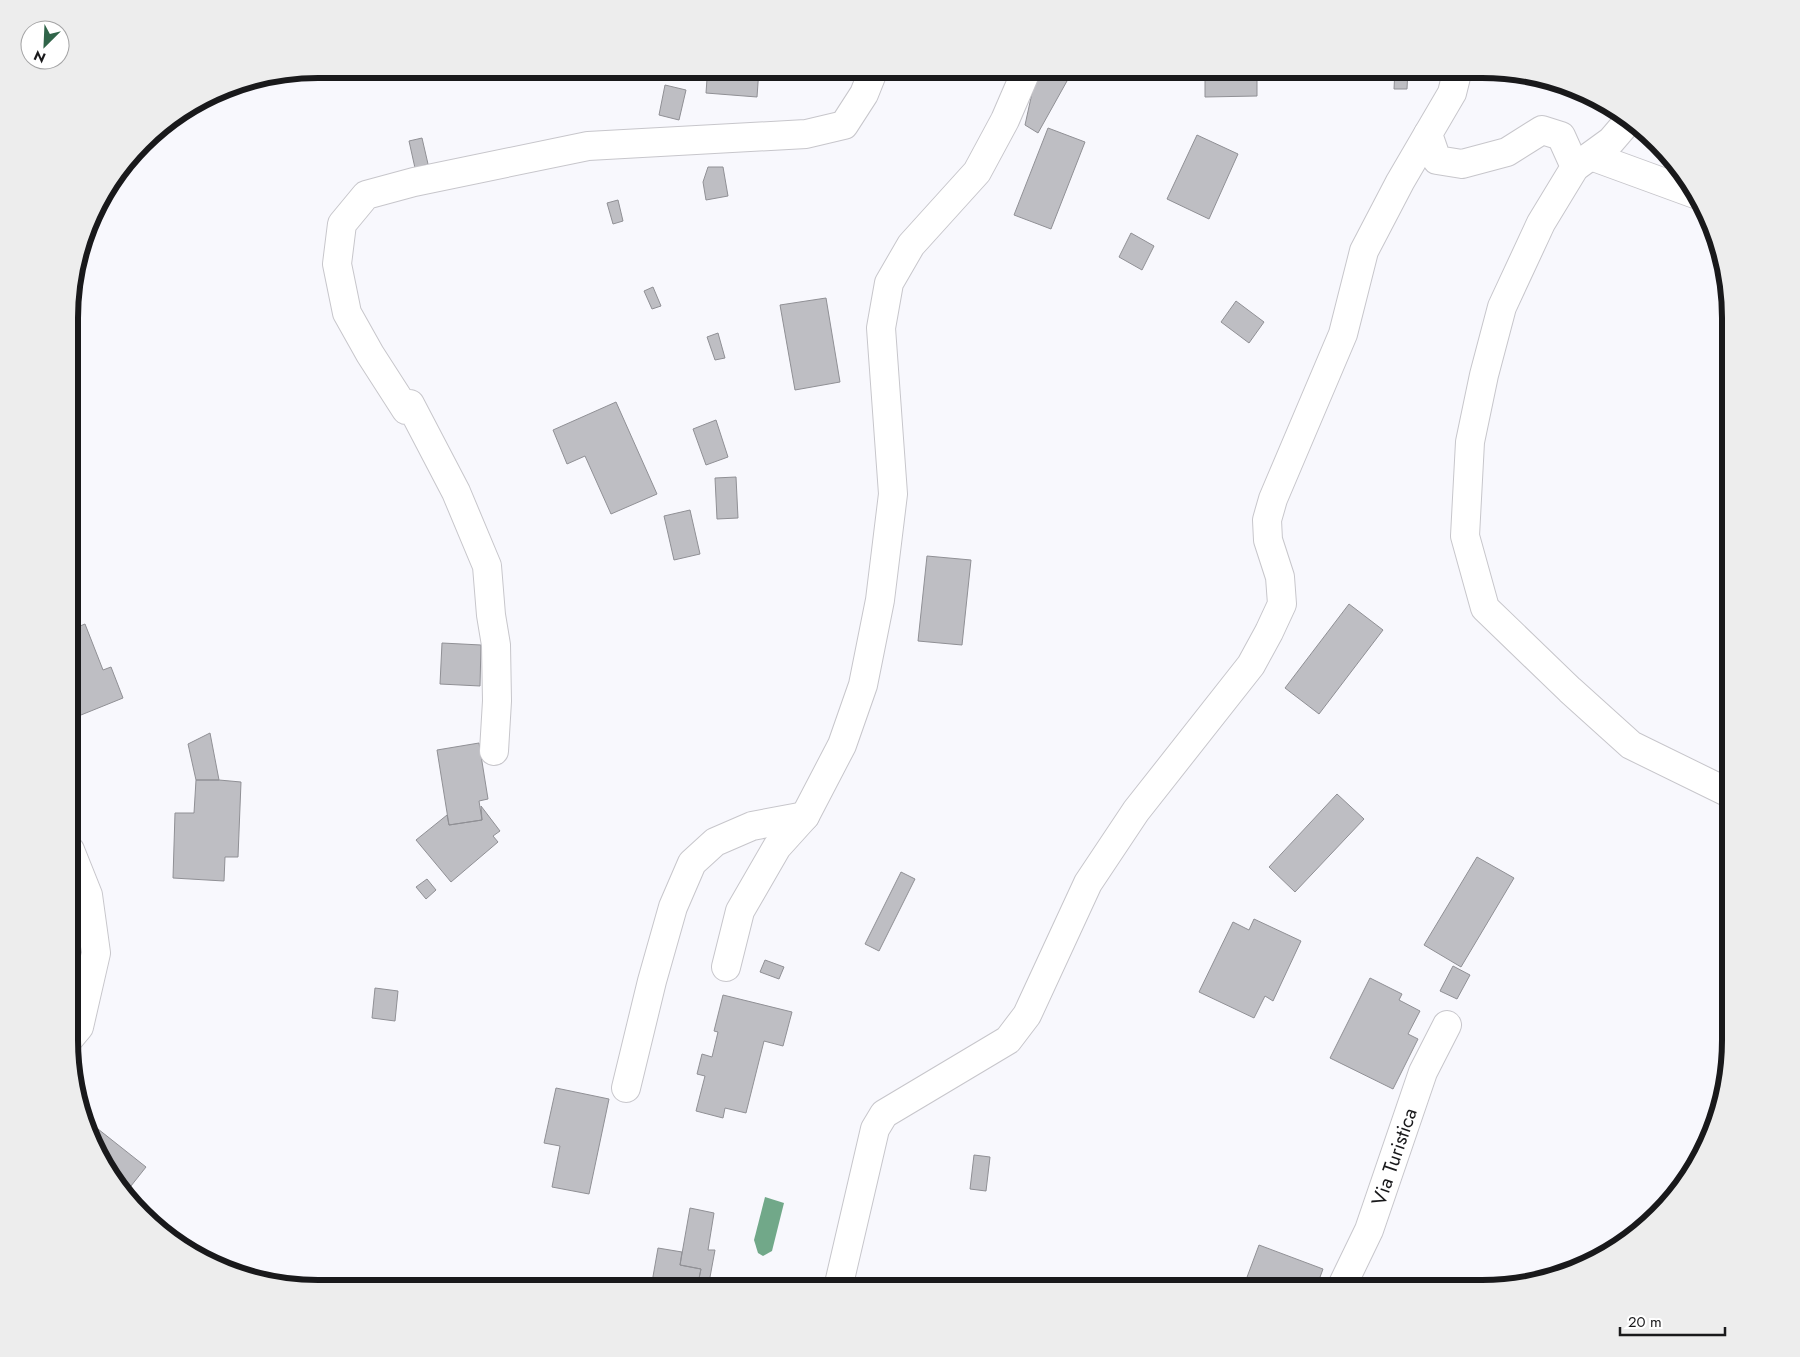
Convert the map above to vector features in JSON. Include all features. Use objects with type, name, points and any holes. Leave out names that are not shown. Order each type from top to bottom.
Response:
[{"type":"street","points":[[494,751],[498,701],[496,645],[488,566],[456,492],[410,404],[406,410],[370,354],[347,313],[337,264],[342,224],[366,195],[414,182],[506,162],[588,146],[806,134],[844,125],[864,94],[870,78]]},
{"type":"street","points":[[726,967],[740,911],[777,847],[805,816],[842,745],[864,685],[880,600],[893,494],[881,328],[889,283],[910,245],[976,172],[1005,120],[1023,78]]},
{"type":"street","points":[[840,1280],[875,1129],[884,1114],[1008,1040],[1027,1015],[1088,883],[1136,811],[1250,665],[1269,632],[1282,604],[1280,576],[1268,540],[1267,520],[1273,499],[1343,334],[1364,251],[1400,182],[1452,93],[1456,78]]},
{"type":"street","points":[[1625,125],[1611,141],[1583,162],[1541,223],[1502,307],[1484,375],[1470,442],[1465,536],[1485,608],[1570,690],[1631,745],[1722,790]]},
{"type":"street","points":[[1428,134],[1437,160],[1462,164],[1507,152],[1542,130],[1561,136],[1583,162],[1686,192]]},
{"type":"street","points":[[626,1088],[673,907],[692,863],[714,842],[752,826],[805,816]]},
{"type":"street","points":[[78,870],[88,895],[96,953],[78,1028]]},
{"type":"street","name":"Via Turistica","points":[[1346,1280],[1369,1230],[1423,1072],[1447,1025]]},
{"type":"shaded area","points":[[765,1197],[784,1203],[772,1251],[763,1256],[758,1253],[754,1240]]},
{"type":"building","points":[[692,78],[758,78],[757,97],[706,93],[707,79]]},
{"type":"building","points":[[1037,78],[1063,78],[1067,81],[1038,133],[1025,125],[1034,84]]},
{"type":"building","points":[[1205,78],[1257,78],[1257,96],[1205,97]]},
{"type":"building","points":[[1395,78],[1408,78],[1407,89],[1394,89]]},
{"type":"building","points":[[665,85],[686,90],[679,120],[659,115]]},
{"type":"building","points":[[1048,128],[1085,142],[1051,229],[1014,215]]},
{"type":"building","points":[[1197,135],[1238,154],[1209,219],[1167,199]]},
{"type":"building","points":[[422,138],[428,164],[415,168],[409,141]]},
{"type":"building","points":[[708,167],[723,167],[728,196],[706,200],[703,182]]},
{"type":"building","points":[[618,200],[623,221],[613,224],[607,203]]},
{"type":"building","points":[[1131,233],[1154,246],[1142,270],[1119,257]]},
{"type":"building","points":[[653,287],[661,306],[652,309],[644,291]]},
{"type":"building","points":[[826,298],[840,382],[795,390],[780,305]]},
{"type":"building","points":[[1236,301],[1264,322],[1249,343],[1221,322]]},
{"type":"building","points":[[718,333],[725,358],[715,360],[707,337]]},
{"type":"building","points":[[616,402],[657,494],[611,514],[585,456],[567,464],[553,430]]},
{"type":"building","points":[[716,420],[728,457],[706,465],[693,429]]},
{"type":"building","points":[[736,477],[738,518],[717,519],[715,478]]},
{"type":"building","points":[[690,510],[700,554],[674,560],[664,516]]},
{"type":"building","points":[[927,556],[971,560],[962,645],[918,641]]},
{"type":"building","points":[[1349,604],[1383,630],[1319,714],[1285,688]]},
{"type":"building","points":[[85,624],[103,670],[111,667],[123,698],[78,716],[78,627]]},
{"type":"building","points":[[442,643],[481,645],[480,686],[440,684]]},
{"type":"building","points":[[210,733],[219,780],[196,780],[188,744]]},
{"type":"building","points":[[479,743],[488,799],[479,801],[482,820],[449,825],[437,750]]},
{"type":"building","points":[[196,780],[241,782],[238,857],[225,857],[224,881],[173,878],[175,813],[194,813]]},
{"type":"building","points":[[1337,794],[1364,819],[1295,892],[1269,867]]},
{"type":"building","points":[[481,806],[500,831],[493,836],[498,842],[451,882],[416,840],[447,815],[449,825],[482,820]]},
{"type":"building","points":[[1477,857],[1514,878],[1461,967],[1424,945]]},
{"type":"building","points":[[901,872],[915,879],[879,951],[865,944]]},
{"type":"building","points":[[427,879],[436,890],[426,899],[416,887]]},
{"type":"building","points":[[1254,919],[1301,941],[1273,1001],[1265,996],[1254,1018],[1199,992],[1233,922],[1249,930]]},
{"type":"building","points":[[765,960],[784,967],[779,979],[760,972]]},
{"type":"building","points":[[1453,966],[1470,975],[1457,999],[1440,991]]},
{"type":"building","points":[[1370,978],[1402,994],[1399,1000],[1420,1011],[1408,1034],[1418,1039],[1393,1089],[1330,1058]]},
{"type":"building","points":[[375,988],[398,991],[395,1021],[372,1018]]},
{"type":"building","points":[[723,995],[792,1012],[783,1046],[764,1041],[746,1113],[725,1108],[723,1118],[696,1111],[705,1076],[697,1074],[702,1054],[712,1057],[718,1032],[714,1031]]},
{"type":"building","points":[[556,1088],[609,1099],[589,1194],[552,1187],[560,1146],[544,1143]]},
{"type":"building","points":[[98,1129],[146,1167],[129,1188],[118,1173],[96,1131]]},
{"type":"building","points":[[974,1155],[990,1157],[986,1191],[970,1189]]},
{"type":"building","points":[[690,1208],[714,1213],[708,1250],[715,1250],[709,1280],[699,1280],[701,1269],[680,1265]]},
{"type":"building","points":[[1259,1245],[1323,1269],[1319,1280],[1246,1280]]},
{"type":"building","points":[[658,1248],[682,1252],[680,1265],[701,1269],[699,1280],[652,1280]]}]
